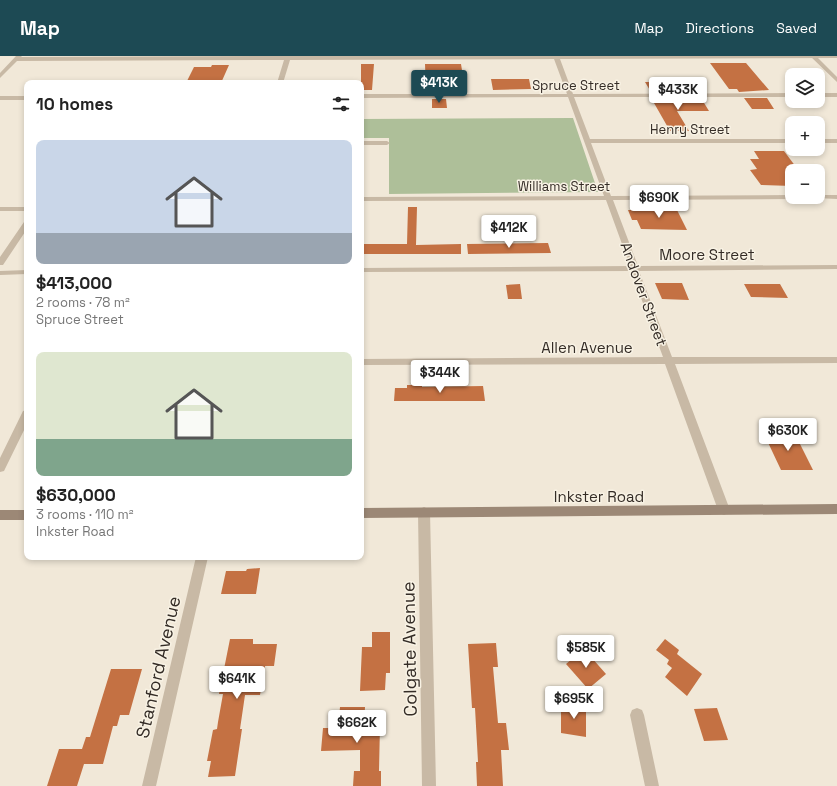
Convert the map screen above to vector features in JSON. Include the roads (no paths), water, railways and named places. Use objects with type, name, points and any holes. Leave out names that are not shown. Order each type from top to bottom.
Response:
[{"type":"main road","name":"Inkster Road","points":[[364,512],[837,509]]},
{"type":"main road","points":[[0,515],[24,515]]},
{"type":"street","points":[[813,56],[837,80]]},
{"type":"street","points":[[0,76],[18,57],[837,56]]},
{"type":"street","points":[[281,80],[288,57]]},
{"type":"street","name":"Andover Street","points":[[556,57],[724,510]]},
{"type":"street","name":"Spruce Street","points":[[364,96],[785,95]]},
{"type":"street","points":[[825,95],[837,95]]},
{"type":"street","points":[[0,98],[24,98]]},
{"type":"street","name":"Henry Street","points":[[587,142],[785,141]]},
{"type":"street","points":[[825,141],[837,141]]},
{"type":"street","points":[[364,143],[387,143]]},
{"type":"street","name":"Williams Street","points":[[364,199],[785,197]]},
{"type":"street","points":[[825,197],[837,197]]},
{"type":"street","points":[[0,209],[24,209]]},
{"type":"street","points":[[0,263],[24,228]]},
{"type":"street","name":"Moore Street","points":[[364,270],[837,267]]},
{"type":"street","points":[[0,273],[24,272]]},
{"type":"street","name":"Allen Avenue","points":[[364,362],[837,360]]},
{"type":"street","points":[[0,468],[24,420]]},
{"type":"street","name":"Colgate Avenue","points":[[424,512],[429,786]]},
{"type":"street","name":"Stanford Avenue","points":[[149,786],[201,560]]},
{"type":"street","points":[[637,715],[652,786]]}]
